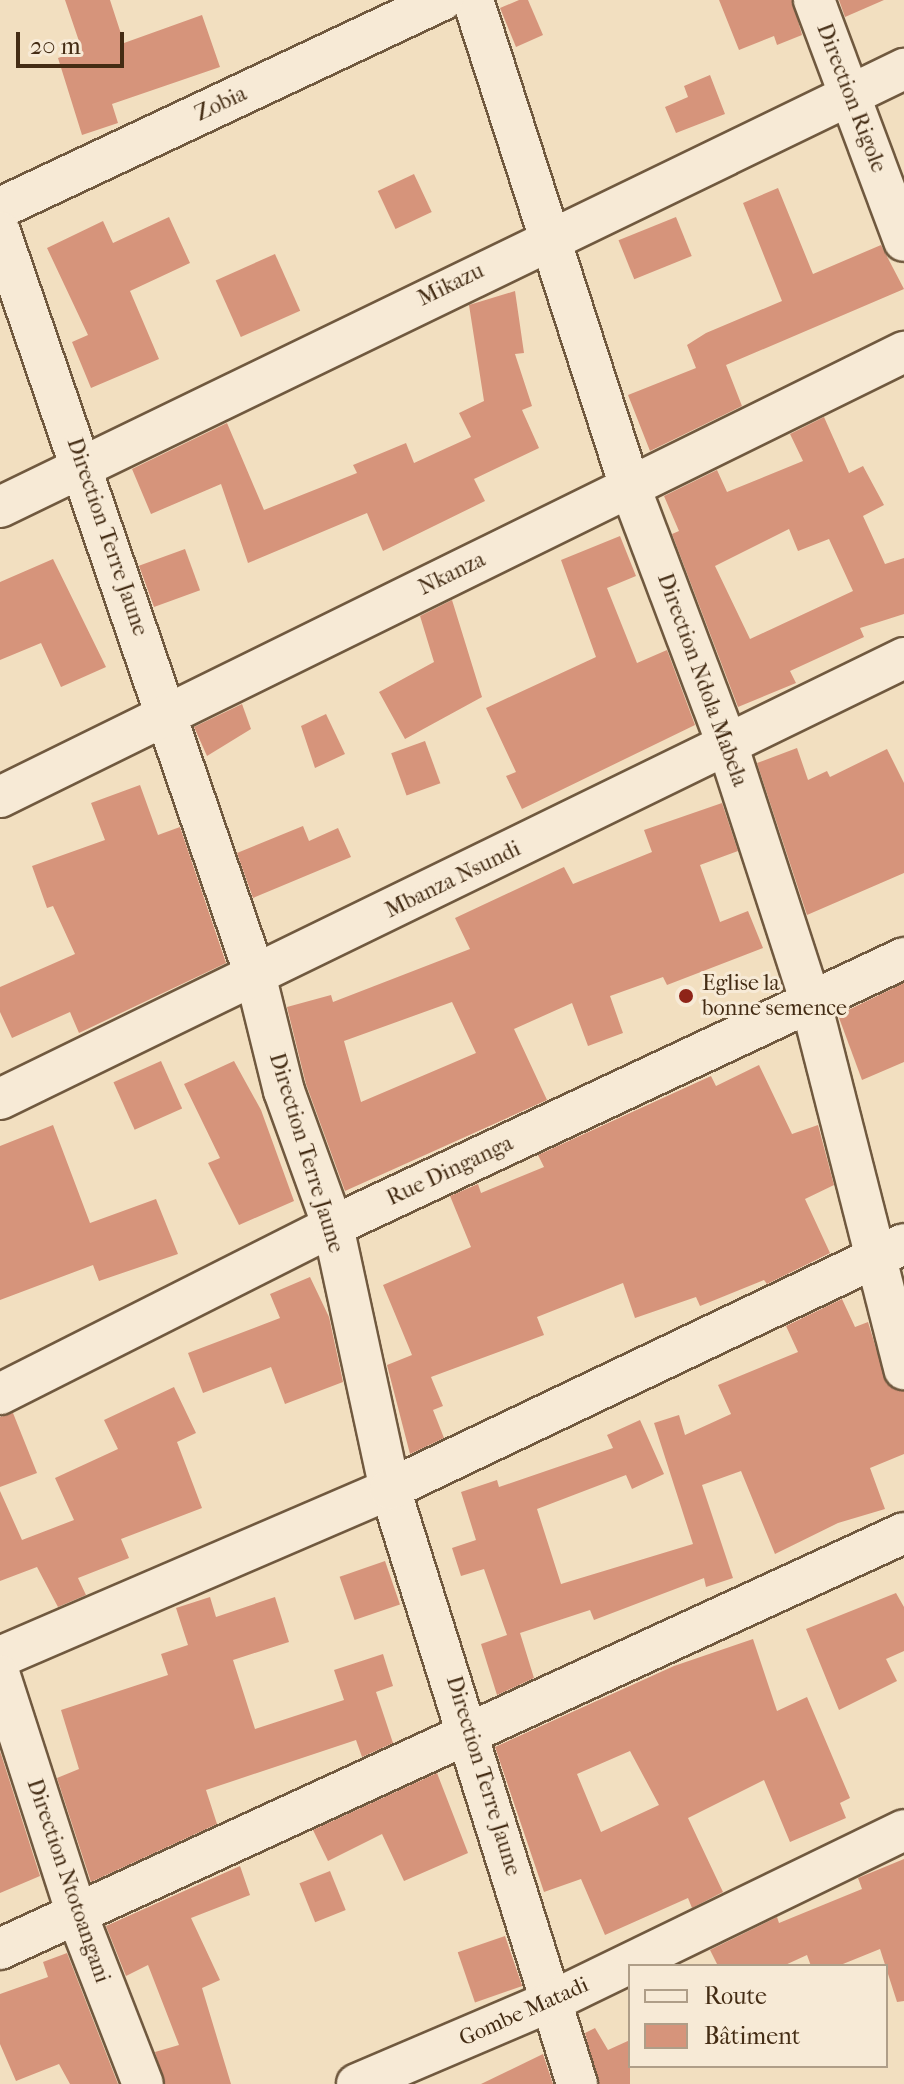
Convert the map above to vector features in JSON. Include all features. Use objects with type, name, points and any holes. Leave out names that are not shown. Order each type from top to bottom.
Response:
[{"type":"street","name":"Zobia","points":[[0,208],[443,0]]},
{"type":"street","name":"Direction Ndola Mabela","points":[[473,0],[553,235],[630,487],[727,744],[890,1251],[904,1369]]},
{"type":"street","name":"Direction Rigole","points":[[814,0],[904,241]]},
{"type":"street","name":"Mikazu","points":[[0,507],[553,235],[904,69]]},
{"type":"street","name":"Direction Terre Jaune","points":[[0,232],[84,466],[256,978],[284,1091],[333,1226],[390,1489],[469,1730],[577,2084]]},
{"type":"street","name":"Nkanza","points":[[0,797],[904,352]]},
{"type":"street","name":"Mbanza Nsundi","points":[[0,1099],[256,978],[904,658]]},
{"type":"street","name":"Rue Dinganga","points":[[0,1394],[333,1226],[904,958]]},
{"type":"street","points":[[0,1657],[390,1489],[890,1251]]},
{"type":"street","points":[[0,1949],[469,1730],[904,1533]]},
{"type":"street","name":"Direction Ntotoangani","points":[[0,1676],[77,1915],[143,2084]]},
{"type":"street","name":"Gombe Matadi","points":[[628,1964],[904,1830]]},
{"type":"street","name":"Gombe Matadi","points":[[357,2084],[552,2001],[628,1964]]},
{"type":"building","points":[[65,0],[110,0],[124,43],[202,15],[220,67],[112,104],[118,123],[82,135],[58,58],[82,50]]},
{"type":"building","points":[[519,0],[528,0],[543,35],[516,47],[500,8]]},
{"type":"building","points":[[719,0],[792,0],[802,35],[777,45],[774,36],[739,50]]},
{"type":"building","points":[[839,0],[884,0],[845,17]]},
{"type":"building","points":[[710,75],[725,114],[676,133],[665,107],[688,97],[684,86]]},
{"type":"building","points":[[414,174],[432,212],[395,229],[378,191]]},
{"type":"building","points":[[778,188],[813,274],[881,245],[904,289],[726,365],[742,406],[650,451],[628,395],[696,368],[687,345],[706,333],[782,301],[743,203]]},
{"type":"building","points":[[169,217],[190,263],[130,291],[159,359],[91,388],[72,342],[88,335],[47,248],[103,221],[113,243]]},
{"type":"building","points":[[676,217],[692,256],[634,279],[619,240]]},
{"type":"building","points":[[275,254],[300,311],[241,337],[216,280]]},
{"type":"building","points":[[515,291],[524,353],[515,354],[532,406],[522,410],[539,448],[474,479],[485,501],[383,551],[367,513],[248,563],[221,484],[151,514],[132,469],[227,423],[264,510],[357,473],[353,465],[406,443],[414,463],[471,437],[459,413],[484,401],[469,305]]},
{"type":"building","points":[[824,417],[849,473],[863,466],[884,505],[863,516],[885,564],[904,558],[904,614],[860,628],[864,637],[790,671],[796,683],[738,707],[672,534],[679,531],[664,496],[717,470],[727,492],[803,461],[790,434]],"holes":[[[789,529],[798,551],[829,539],[853,591],[750,639],[715,566]]]},
{"type":"building","points":[[620,536],[636,576],[607,588],[637,663],[667,650],[695,725],[522,809],[506,776],[516,772],[486,708],[596,657],[561,560]]},
{"type":"building","points":[[185,549],[200,590],[154,607],[139,566]]},
{"type":"building","points":[[53,559],[106,667],[61,687],[41,643],[0,660],[0,582]]},
{"type":"building","points":[[452,600],[482,697],[405,739],[379,692],[434,662],[420,616]]},
{"type":"building","points":[[242,704],[251,729],[207,756],[194,727]]},
{"type":"building","points":[[326,714],[345,754],[315,768],[301,726]]},
{"type":"building","points":[[425,741],[440,783],[407,796],[391,753]]},
{"type":"building","points":[[797,748],[808,780],[827,771],[830,777],[887,749],[904,783],[904,873],[807,915],[757,763]]},
{"type":"building","points":[[140,785],[158,835],[180,827],[226,963],[79,1033],[70,1012],[12,1038],[0,1012],[0,987],[75,954],[53,906],[47,908],[32,866],[105,840],[91,803]]},
{"type":"building","points":[[722,803],[738,851],[700,865],[720,922],[748,911],[763,948],[667,985],[663,977],[610,996],[623,1033],[588,1046],[572,1003],[514,1029],[547,1100],[345,1191],[306,1084],[287,1007],[331,995],[333,1002],[470,949],[455,918],[564,867],[573,884],[652,852],[644,830]],"holes":[[[452,1002],[476,1053],[361,1102],[344,1041]]]},
{"type":"building","points":[[303,826],[309,841],[338,828],[351,857],[253,898],[237,853]]},
{"type":"building","points":[[904,983],[904,1062],[862,1080],[838,1015]]},
{"type":"building","points":[[161,1061],[182,1109],[135,1130],[113,1082]]},
{"type":"building","points":[[234,1061],[261,1110],[294,1201],[239,1225],[208,1163],[220,1158],[184,1084]]},
{"type":"building","points":[[759,1065],[792,1134],[818,1125],[834,1185],[805,1199],[830,1253],[767,1284],[764,1280],[700,1306],[696,1297],[635,1318],[623,1283],[537,1317],[544,1335],[431,1377],[443,1406],[433,1410],[444,1438],[410,1454],[387,1365],[412,1355],[383,1285],[471,1247],[450,1196],[478,1184],[481,1193],[544,1167],[538,1155],[711,1076],[716,1086]]},
{"type":"building","points":[[53,1125],[90,1223],[156,1199],[178,1254],[99,1281],[93,1265],[0,1300],[0,1146]]},
{"type":"building","points":[[310,1277],[329,1317],[343,1382],[285,1404],[271,1367],[203,1393],[188,1353],[280,1318],[270,1294]]},
{"type":"building","points":[[842,1299],[855,1327],[868,1322],[887,1384],[904,1391],[904,1454],[870,1468],[885,1509],[838,1523],[775,1554],[741,1471],[702,1485],[733,1578],[706,1587],[704,1578],[594,1620],[590,1610],[520,1633],[534,1678],[497,1695],[481,1644],[507,1635],[484,1569],[461,1576],[452,1548],[476,1540],[461,1492],[497,1480],[499,1487],[613,1448],[607,1435],[640,1420],[664,1474],[632,1489],[626,1475],[537,1509],[561,1584],[693,1544],[654,1423],[679,1415],[685,1435],[731,1414],[718,1385],[798,1352],[786,1326]]},
{"type":"building","points":[[174,1387],[196,1433],[177,1442],[202,1508],[121,1539],[129,1558],[78,1578],[86,1595],[58,1607],[37,1567],[0,1581],[0,1491],[22,1540],[74,1520],[55,1478],[118,1449],[104,1420]]},
{"type":"building","points":[[13,1413],[37,1473],[0,1487],[0,1417]]},
{"type":"building","points":[[385,1561],[400,1604],[355,1620],[340,1577]]},
{"type":"building","points":[[896,1593],[904,1607],[904,1651],[886,1659],[897,1681],[839,1710],[806,1629]]},
{"type":"building","points":[[210,1597],[216,1617],[275,1597],[289,1642],[233,1660],[255,1729],[344,1700],[334,1670],[383,1654],[393,1686],[376,1692],[393,1743],[362,1757],[356,1740],[206,1790],[217,1824],[91,1882],[57,1778],[79,1769],[61,1710],[168,1675],[161,1654],[188,1645],[176,1608]]},
{"type":"building","points":[[753,1639],[777,1711],[807,1697],[850,1798],[840,1803],[846,1818],[790,1842],[764,1780],[688,1818],[723,1892],[692,1908],[688,1898],[605,1935],[581,1879],[544,1892],[495,1747],[674,1666]],"holes":[[[630,1751],[659,1805],[601,1832],[577,1774]]]},
{"type":"building","points":[[0,1751],[40,1876],[0,1893]]},
{"type":"building","points":[[437,1773],[468,1853],[404,1881],[382,1834],[328,1861],[313,1830]]},
{"type":"building","points":[[904,1859],[904,2001],[897,2002],[888,1964],[885,1964],[880,1949],[843,1964],[810,1964],[807,1955],[787,1964],[717,1964],[710,1950],[777,1917],[779,1923],[862,1889],[858,1878]]},
{"type":"building","points":[[240,1866],[250,1895],[191,1918],[220,1980],[202,1988],[231,2084],[165,2084],[155,2052],[179,2045],[148,1965],[126,1976],[106,1926]]},
{"type":"building","points":[[330,1871],[346,1910],[315,1922],[299,1883]]},
{"type":"building","points":[[505,1936],[522,1986],[475,2002],[458,1952]]},
{"type":"building","points":[[67,1953],[118,2084],[70,2084],[59,2064],[16,2081],[0,2044],[0,1994],[48,1977],[43,1962]]},
{"type":"building","points":[[595,2028],[608,2050],[628,2041],[630,2084],[599,2084],[585,2033]]},
{"type":"building","points":[[543,2054],[553,2084],[481,2084]]},
{"type":"place","name":"Eglise la bonne semence","points":[[686,996]]}]
